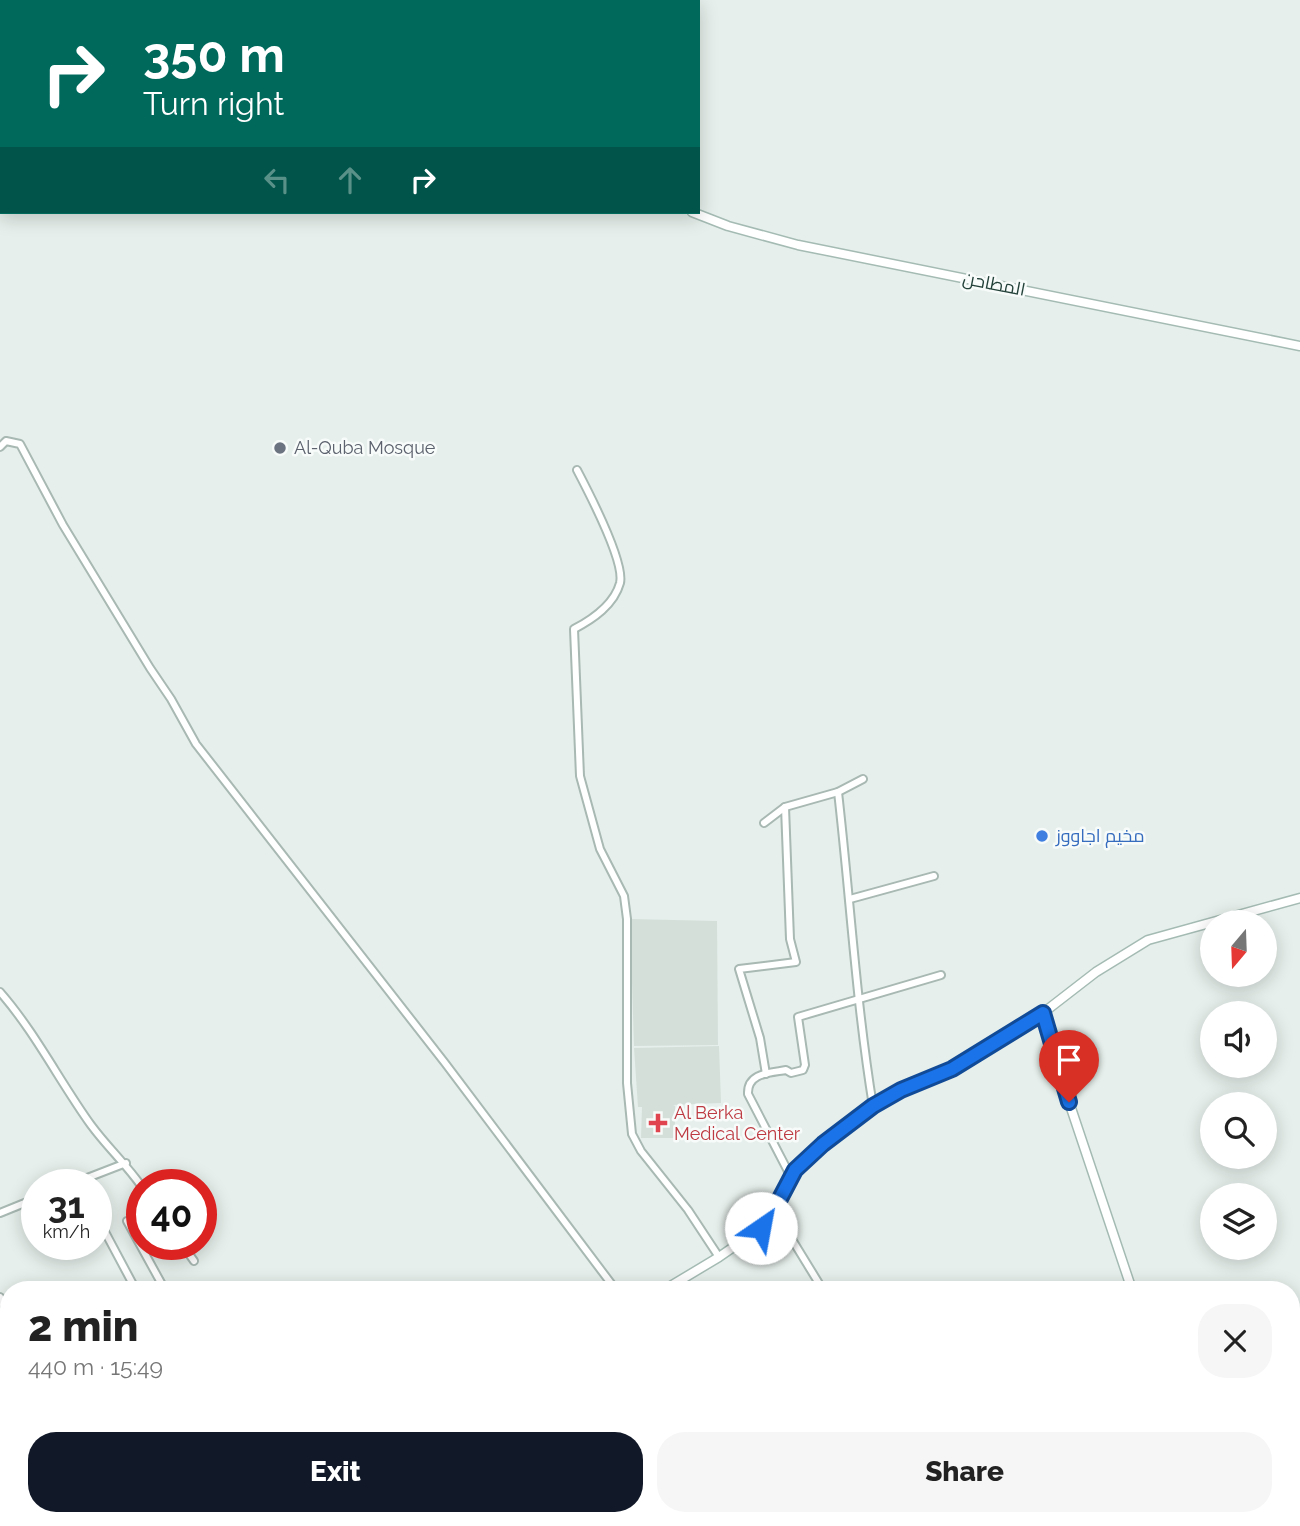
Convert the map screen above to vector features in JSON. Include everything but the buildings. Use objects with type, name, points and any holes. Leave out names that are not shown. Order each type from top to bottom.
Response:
[{"type":"street","name":"المطاحن","points":[[697,214],[729,226],[798,245],[1300,346]]},
{"type":"street","points":[[0,447],[6,441],[20,444],[63,525],[196,744],[445,1063],[609,1281]]},
{"type":"street","points":[[577,470],[599,512],[621,581],[610,603],[591,620],[574,629],[580,776],[600,849],[624,896],[627,919],[627,1083],[632,1134],[641,1151],[688,1210],[719,1257]]},
{"type":"street","points":[[764,823],[785,807],[838,792],[863,779]]},
{"type":"street","points":[[838,792],[858,999],[873,1106]]},
{"type":"street","points":[[766,1074],[760,1038],[739,969],[796,962],[790,939],[785,807]]},
{"type":"street","points":[[850,899],[934,876]]},
{"type":"street","points":[[679,1281],[761,1228],[774,1210],[795,1170],[823,1144],[873,1106],[901,1090],[952,1069],[1043,1013],[1096,972],[1148,940],[1300,898]]},
{"type":"street","points":[[791,1177],[748,1094],[750,1080],[786,1070],[791,1073],[803,1070],[805,1065],[797,1017],[941,975]]},
{"type":"street","points":[[0,992],[115,1157],[126,1163],[130,1169]]},
{"type":"street","points":[[1043,1013],[1069,1102],[1129,1281]]},
{"type":"street","points":[[112,1169],[126,1163]]},
{"type":"street","points":[[0,1213],[21,1204]]},
{"type":"street","points":[[774,1210],[817,1281]]},
{"type":"street","points":[[112,1245],[131,1281]]},
{"type":"street","points":[[148,1260],[160,1281]]},
{"type":"shaded area","points":[[630,919],[717,921],[718,1045],[634,1046]]},
{"type":"shaded area","points":[[719,1046],[721,1103],[673,1105],[675,1138],[641,1138],[642,1107],[638,1107],[634,1048]]},
{"type":"place","name":"Al-Quba Mosque","points":[[280,448]]},
{"type":"place","name":"مخيم اجاووز","points":[[1042,836]]},
{"type":"place","name":"Al Berka Medical Center","points":[[658,1123]]},
{"type":"route","points":[[761,1228],[774,1210],[795,1170],[823,1144],[873,1106],[901,1090],[952,1069],[1043,1013],[1069,1102]]}]
